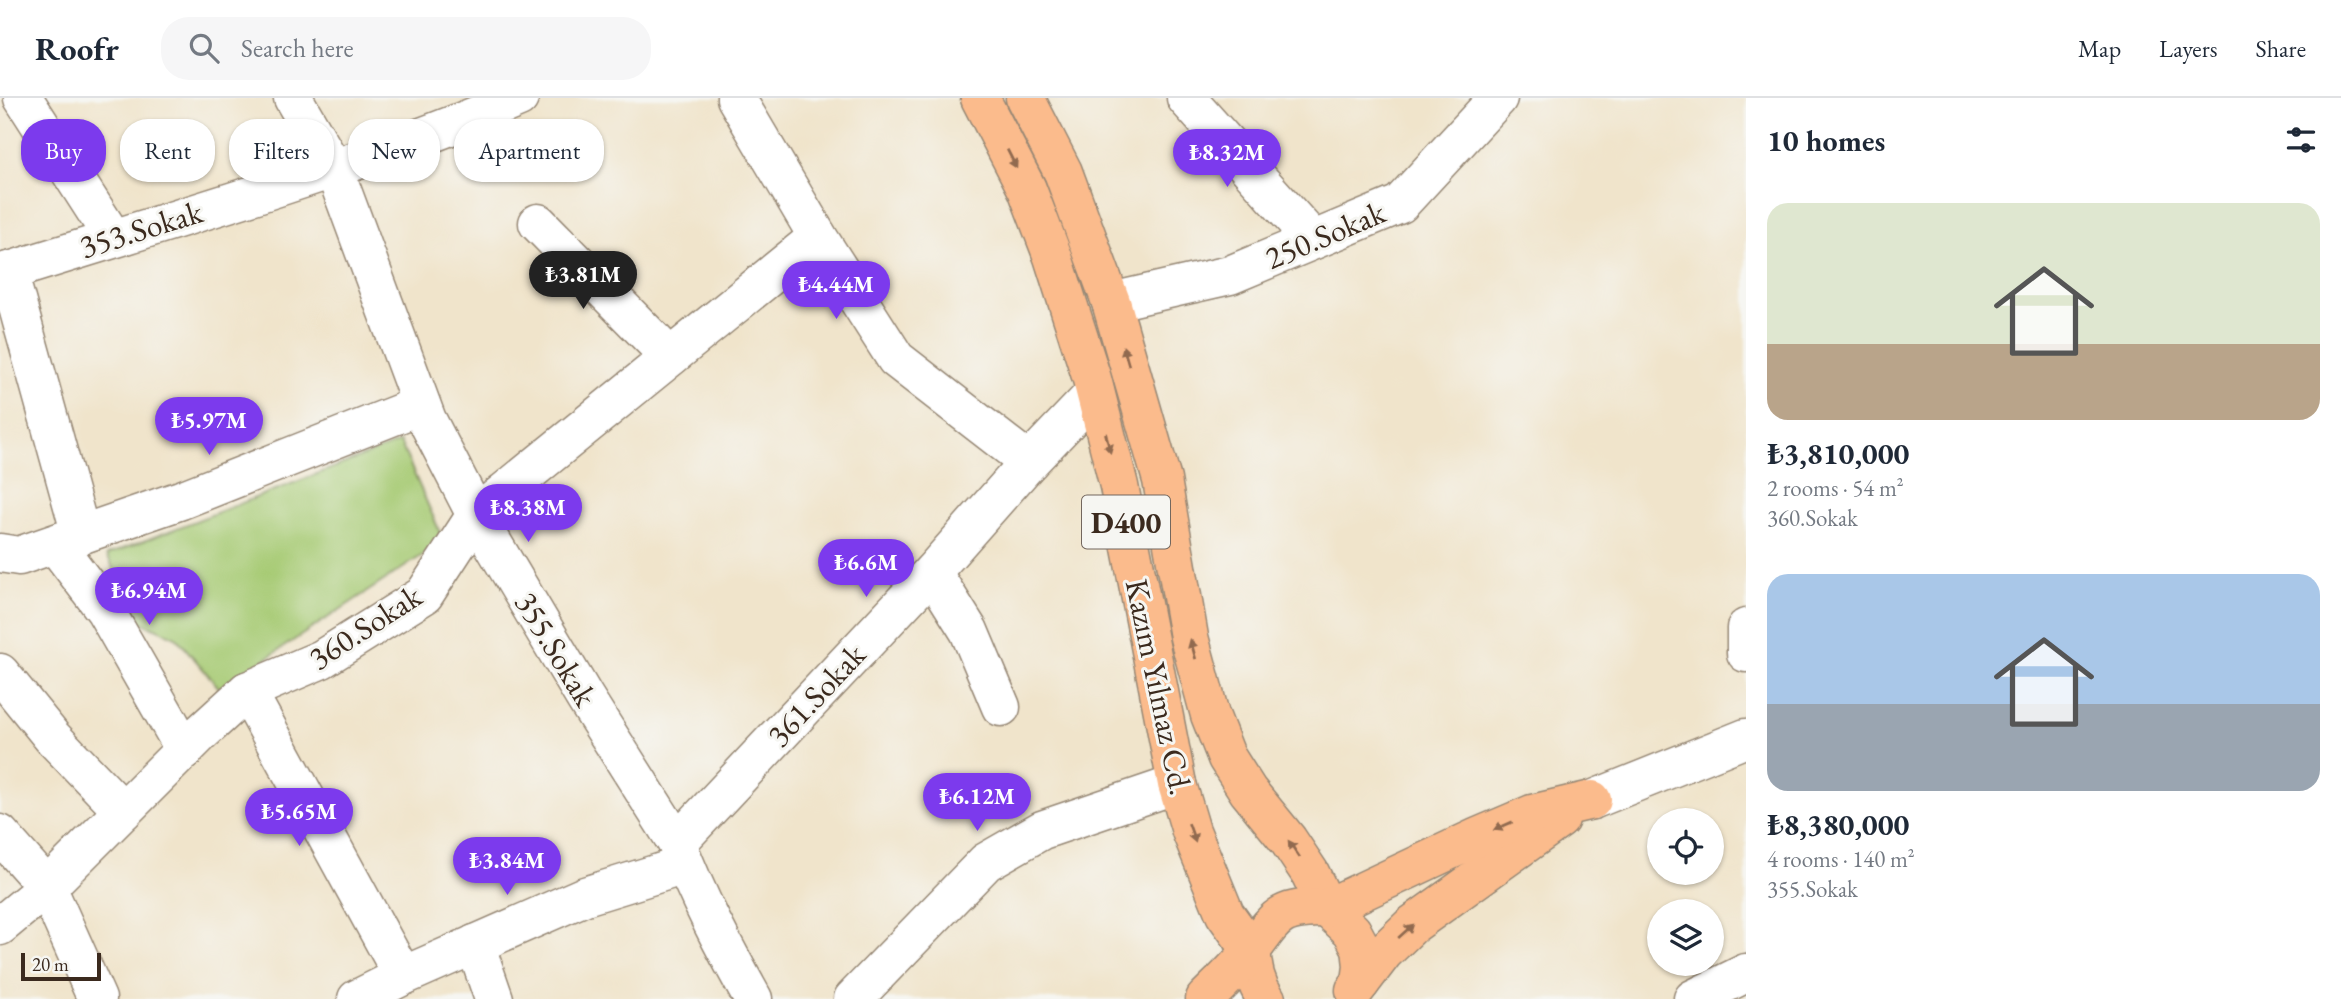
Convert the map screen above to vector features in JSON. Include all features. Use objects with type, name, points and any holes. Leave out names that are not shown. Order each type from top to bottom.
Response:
[{"type":"highway","name":"Kazım Yılmaz Cd.","points":[[980,98],[1027,189],[1074,321],[1119,486],[1177,784],[1191,831],[1225,914],[1251,950]]},
{"type":"highway","name":"Kazım Yılmaz Cd.","points":[[1025,98],[1063,172],[1111,302],[1162,480],[1189,637],[1210,715],[1227,758],[1248,791],[1288,840],[1310,873],[1327,908]]},
{"type":"highway","points":[[1205,999],[1251,950],[1271,922],[1286,913],[1303,908],[1327,908],[1532,814],[1592,800]]},
{"type":"highway","points":[[1355,991],[1384,952],[1412,925],[1559,820],[1592,800]]},
{"type":"highway","name":"D400","points":[[1327,908],[1352,931],[1361,948],[1363,966],[1355,991]]},
{"type":"highway","name":"D400","points":[[1251,950],[1255,978],[1266,999]]},
{"type":"street","points":[[23,98],[113,238]]},
{"type":"street","name":"355.Sokak","points":[[293,98],[305,119]]},
{"type":"street","name":"353.Sokak","points":[[334,169],[466,121],[519,98]]},
{"type":"street","points":[[736,98],[818,237],[897,359],[1029,462]]},
{"type":"street","points":[[1186,98],[1313,240]]},
{"type":"street","name":"250.Sokak","points":[[1111,302],[1230,275],[1400,204],[1498,98]]},
{"type":"street","name":"355.Sokak","points":[[334,169],[421,405],[476,515],[584,698],[681,854],[731,960],[753,999]]},
{"type":"street","name":"353.Sokak","points":[[4,272],[292,182]]},
{"type":"street","points":[[538,223],[670,358]]},
{"type":"street","name":"360.Sokak","points":[[0,926],[47,887],[247,691],[322,659],[424,595],[476,515],[818,237]]},
{"type":"street","points":[[4,272],[68,539],[185,750]]},
{"type":"street","name":"361.Sokak","points":[[357,999],[403,976],[681,854],[1029,462],[1095,393]]},
{"type":"street","points":[[0,553],[19,556],[181,500],[421,405]]},
{"type":"street","points":[[932,572],[969,631],[1001,707]]},
{"type":"street","points":[[1746,628],[1746,653]]},
{"type":"street","points":[[0,673],[52,737],[122,811]]},
{"type":"street","points":[[247,691],[403,976]]},
{"type":"street","points":[[1592,800],[1746,738]]},
{"type":"street","points":[[853,999],[986,862],[1042,831],[1177,784]]},
{"type":"street","points":[[0,834],[47,887],[97,999]]},
{"type":"street","points":[[475,944],[494,999]]},
{"type":"street","points":[[1693,999],[1746,973]]},
{"type":"green space","points":[[400,442],[444,541],[220,689],[176,637],[139,621],[107,555]]}]
